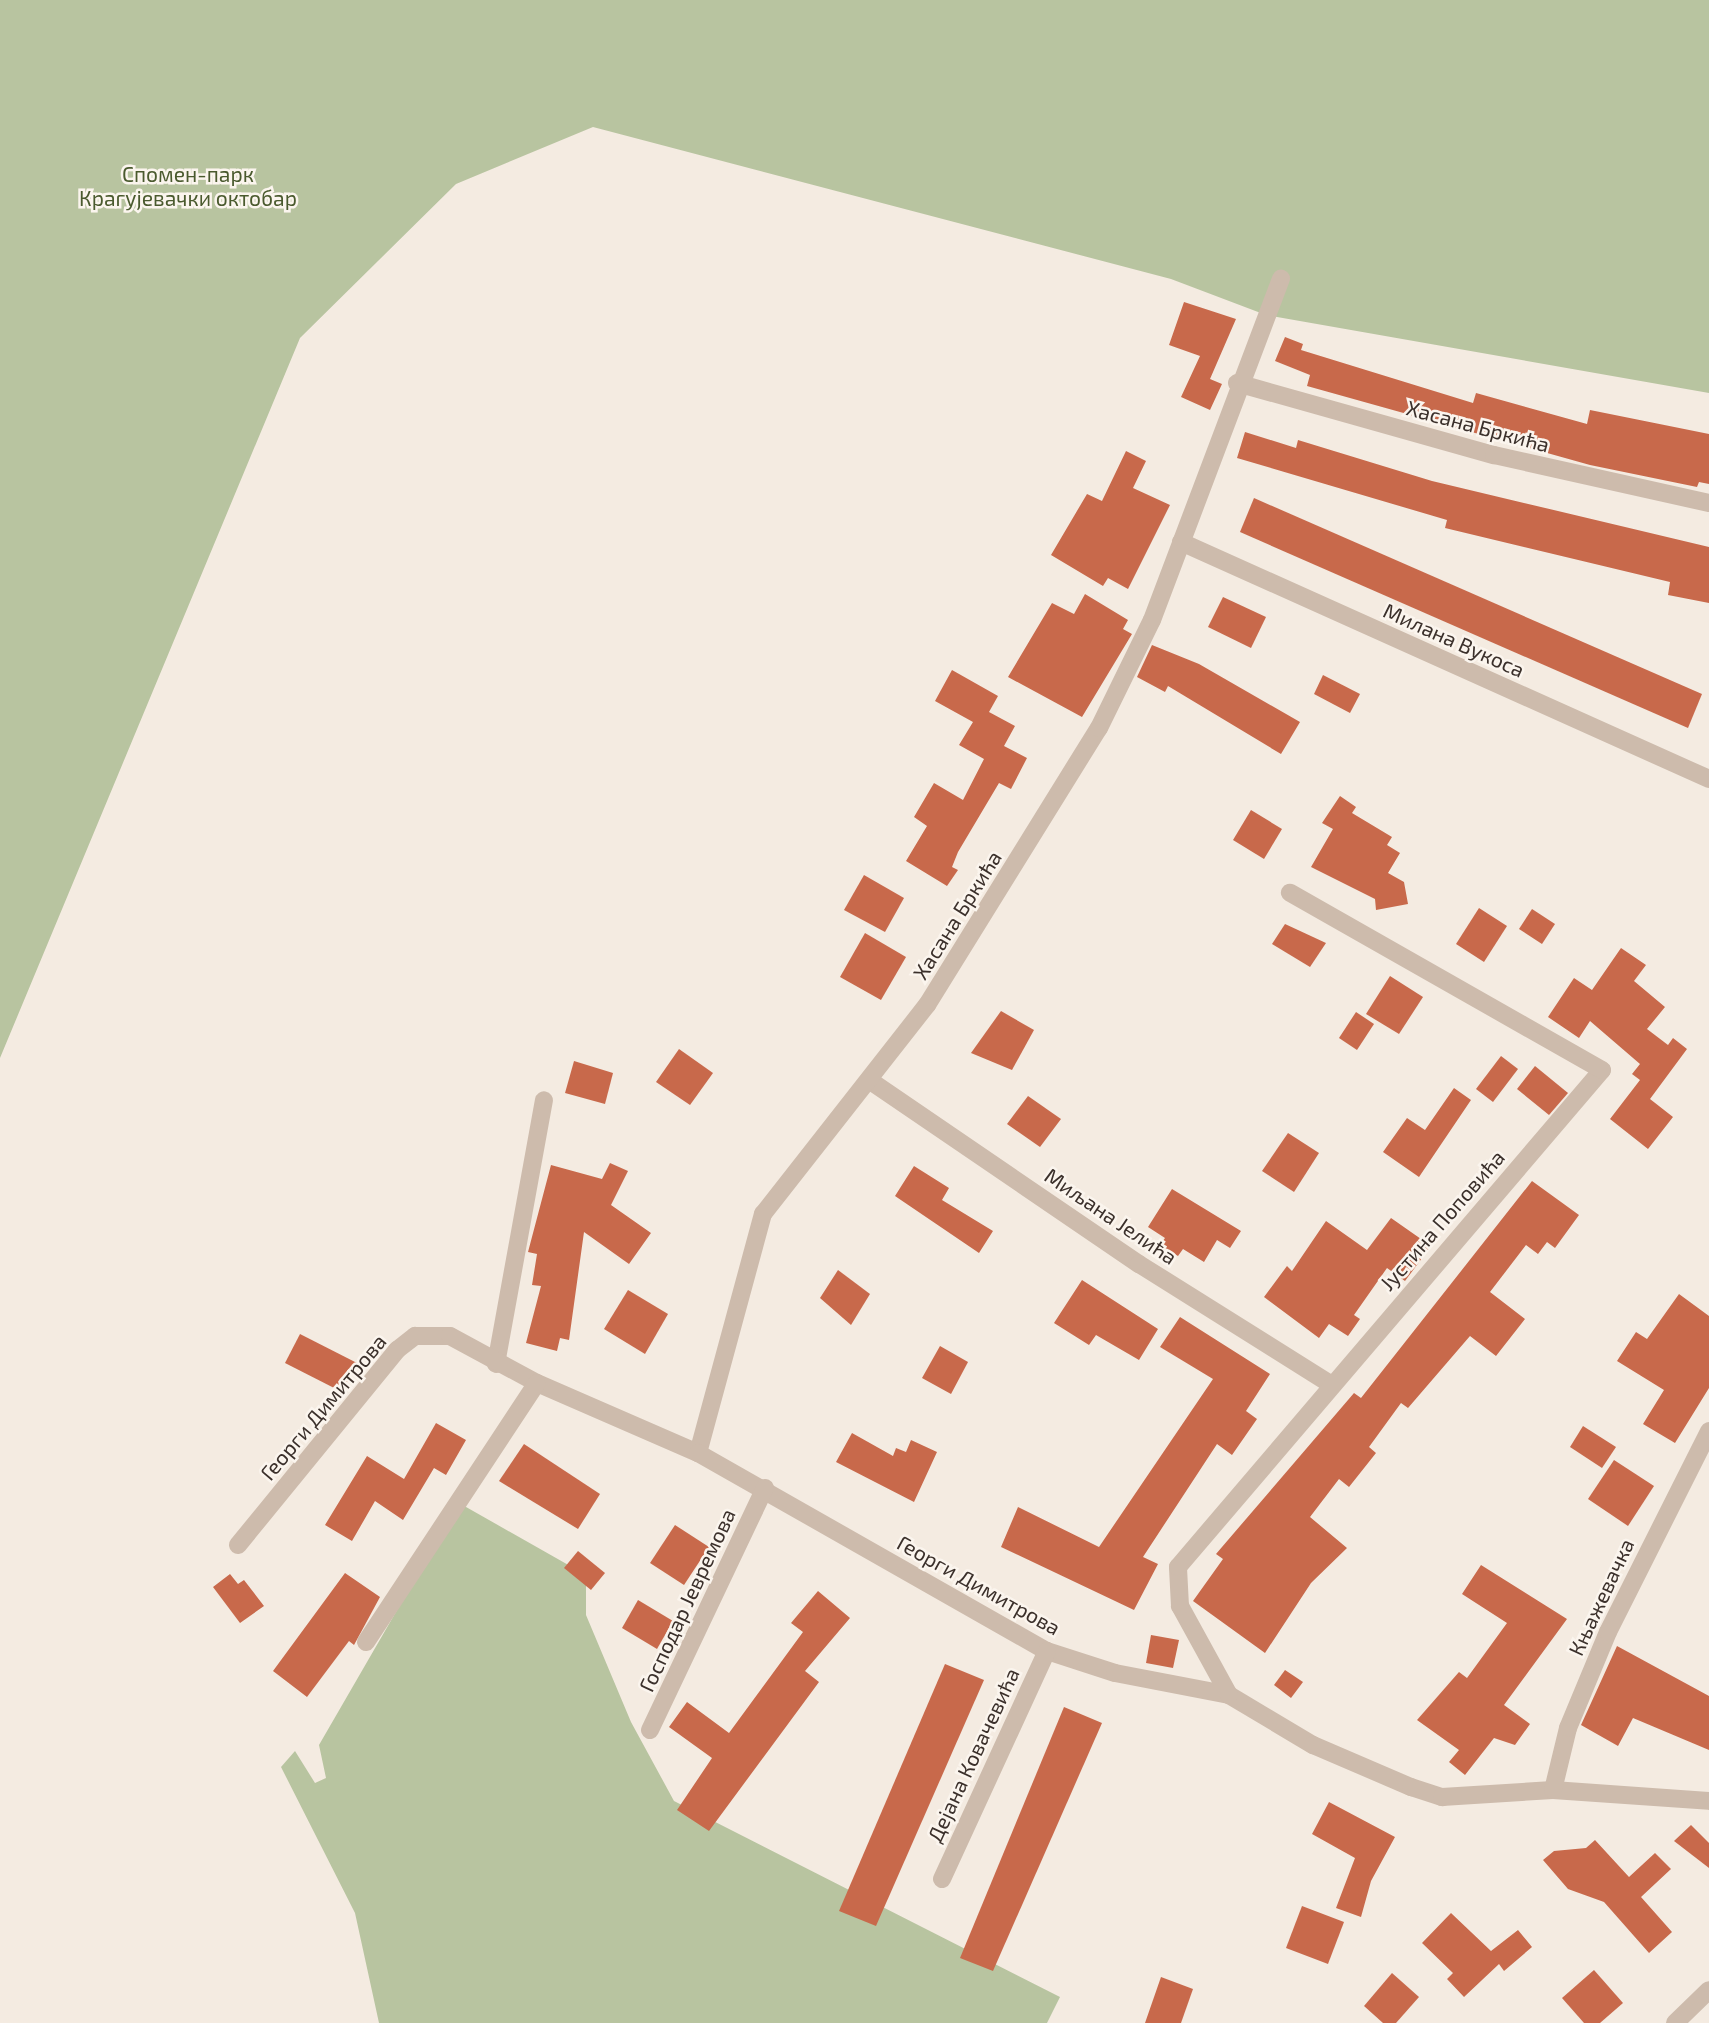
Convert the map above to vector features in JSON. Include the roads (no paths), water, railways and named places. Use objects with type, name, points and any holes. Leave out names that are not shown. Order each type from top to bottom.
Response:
[{"type":"street","name":"Хасана Бркића","points":[[698,1453],[763,1214],[928,1004],[1099,728],[1152,620],[1237,383],[1281,279]]},
{"type":"street","name":"Хасана Бркића","points":[[1237,383],[1494,455],[1709,503]]},
{"type":"street","name":"Милана Вукоса","points":[[1181,542],[1709,779]]},
{"type":"street","name":"Јустина Поповића","points":[[1229,1695],[1180,1606],[1178,1567],[1330,1384],[1602,1070],[1290,893]]},
{"type":"street","name":"Миљана Јелића","points":[[869,1080],[1139,1264],[1330,1384]]},
{"type":"street","points":[[496,1364],[544,1100]]},
{"type":"street","name":"Георги Димитрова","points":[[238,1545],[397,1350],[415,1336],[450,1336],[496,1364],[698,1453],[765,1488],[1047,1651],[1115,1673],[1229,1695],[1313,1745],[1442,1797],[1553,1790],[1709,1801]]},
{"type":"street","points":[[366,1642],[537,1383]]},
{"type":"street","name":"Књажевачка","points":[[1553,1790],[1568,1728],[1608,1632],[1709,1431]]},
{"type":"street","name":"Господар Јевремова","points":[[650,1730],[765,1488]]},
{"type":"street","name":"Дејана Ковачевића","points":[[942,1879],[1047,1651]]},
{"type":"street","points":[[1675,2023],[1709,1990]]},
{"type":"park label","name":"Спомен-парк Крагујевачки октобар","points":[[188,186]]}]
